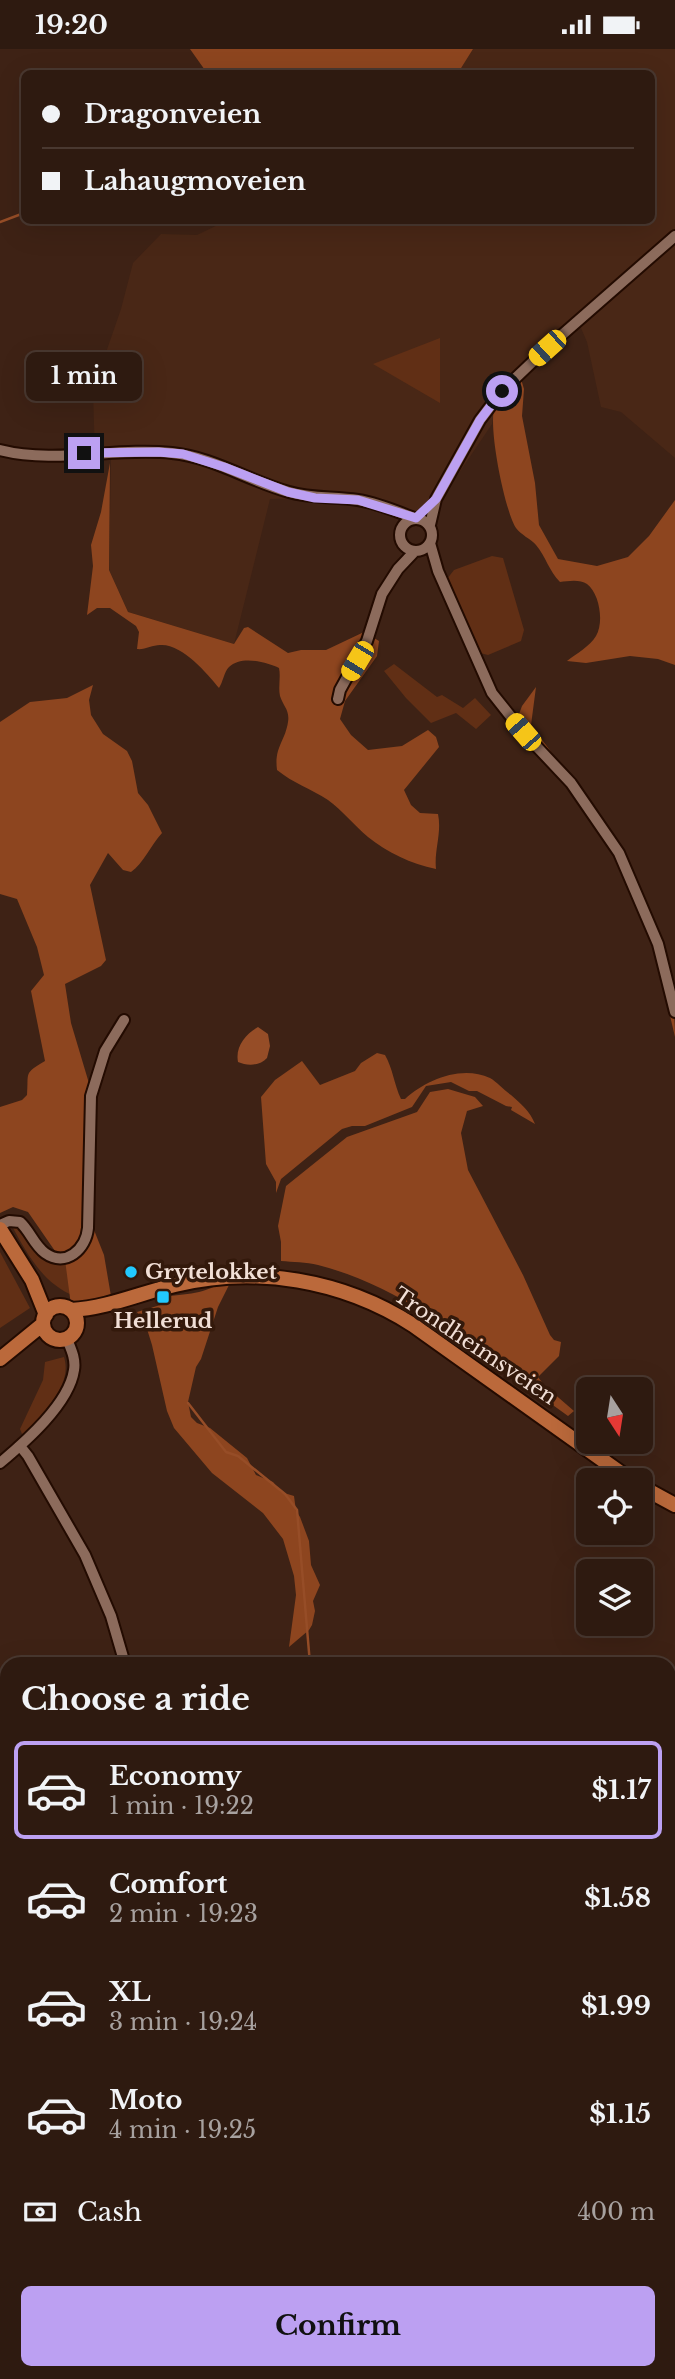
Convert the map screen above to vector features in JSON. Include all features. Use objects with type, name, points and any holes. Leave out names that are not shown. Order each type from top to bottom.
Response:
[{"type":"main road","points":[[0,1227],[32,1280],[46,1325],[57,1340],[67,1339],[74,1333],[76,1315],[32,1280]]},
{"type":"main road","name":"Trondheimsveien","points":[[66,1308],[114,1304],[182,1283],[233,1276],[261,1276],[299,1281],[352,1294],[377,1304],[412,1325],[614,1468]]},
{"type":"main road","name":"Trondheimsveien","points":[[77,1325],[114,1304]]},
{"type":"main road","points":[[5,1356],[46,1325],[52,1309],[66,1308]]},
{"type":"main road","points":[[653,1493],[675,1505]]},
{"type":"street","points":[[675,236],[506,386],[480,420],[436,499],[430,525],[430,543],[438,571],[478,665],[496,699],[571,783],[619,853],[658,944],[675,1012]]},
{"type":"street","points":[[0,450],[43,454],[183,454],[296,494],[358,500],[430,525]]},
{"type":"street","points":[[398,569],[403,544],[400,537],[401,528],[436,499]]},
{"type":"street","points":[[382,507],[401,528]]},
{"type":"street","points":[[338,699],[373,626],[382,594],[398,569],[430,543]]},
{"type":"street","points":[[403,544],[417,551],[438,571]]},
{"type":"street","points":[[0,1227],[9,1221],[20,1222],[40,1248],[54,1257],[70,1256],[83,1246],[88,1228],[91,1096],[105,1051],[124,1020]]},
{"type":"street","points":[[0,1463],[20,1446],[55,1406],[72,1380],[74,1359],[67,1339]]},
{"type":"street","points":[[20,1446],[85,1555],[111,1616],[123,1657]]},
{"type":"shaded area","points":[[190,49],[473,49],[460,70],[205,70]]},
{"type":"shaded area","points":[[473,49],[675,49],[675,458],[621,412],[601,407],[587,342],[581,328],[547,351],[495,406],[492,424],[426,522],[375,503],[307,498],[270,499],[234,644],[128,612],[109,570],[111,460],[95,459],[93,390],[121,309],[133,263],[161,234],[197,235],[220,224],[655,224],[655,70],[460,70]]},
{"type":"shaded area","points":[[440,338],[440,403],[373,364]]},
{"type":"shaded area","points":[[521,379],[524,389],[522,416],[535,483],[539,525],[558,559],[597,566],[628,557],[649,536],[675,500],[675,665],[658,659],[630,656],[586,663],[567,661],[596,636],[600,624],[598,601],[584,582],[560,582],[536,545],[516,528],[507,505],[498,468],[493,416],[497,403]]},
{"type":"shaded area","points":[[110,463],[109,570],[128,612],[234,644],[244,628],[248,627],[288,653],[326,650],[364,632],[379,641],[377,656],[345,701],[340,719],[351,735],[368,750],[402,746],[428,730],[436,737],[439,747],[404,790],[411,805],[420,813],[438,814],[436,869],[409,861],[383,848],[328,800],[277,770],[278,750],[287,729],[288,718],[280,696],[279,668],[247,660],[234,663],[227,669],[219,688],[193,660],[176,649],[160,645],[137,649],[139,632],[136,626],[110,608],[97,608],[87,615],[93,566],[91,545],[101,512]]},
{"type":"shaded area","points":[[492,556],[503,558],[524,630],[521,641],[488,655],[480,653],[477,648],[447,579],[454,570]]},
{"type":"shaded area","points":[[394,664],[437,697],[442,695],[463,708],[475,698],[491,715],[476,729],[456,713],[431,723],[384,671]]},
{"type":"shaded area","points":[[93,685],[89,700],[91,715],[103,734],[127,751],[132,761],[138,793],[148,805],[162,833],[131,872],[123,870],[108,853],[90,885],[106,960],[101,966],[65,984],[71,1023],[91,1090],[91,1217],[104,1255],[112,1302],[72,1313],[64,1252],[55,1251],[28,1212],[13,1207],[0,1213],[0,1107],[22,1100],[27,1095],[29,1074],[45,1061],[31,991],[44,975],[37,947],[17,899],[0,894],[0,722],[30,702],[67,698]]},
{"type":"shaded area","points":[[536,687],[531,725],[606,832],[647,910],[662,951],[672,994],[675,1037],[660,973],[659,956],[650,927],[615,851],[574,798],[536,741],[522,727],[515,725],[522,706]]},
{"type":"shaded area","points":[[258,1027],[268,1034],[270,1046],[267,1058],[253,1065],[238,1062],[242,1041]]},
{"type":"shaded area","points":[[377,1053],[385,1055],[401,1099],[405,1099],[423,1086],[444,1077],[479,1074],[490,1078],[511,1095],[528,1111],[535,1124],[511,1110],[512,1107],[477,1091],[469,1091],[451,1082],[426,1086],[412,1107],[365,1126],[342,1129],[281,1179],[276,1193],[276,1182],[266,1164],[261,1097],[275,1080],[302,1061],[320,1085],[355,1071],[361,1063]]},
{"type":"shaded area","points":[[448,1089],[475,1097],[483,1106],[467,1111],[461,1133],[468,1170],[523,1275],[550,1335],[561,1342],[559,1356],[538,1377],[574,1411],[568,1416],[480,1350],[386,1291],[353,1276],[318,1265],[281,1261],[278,1226],[286,1186],[347,1137],[417,1112],[430,1092]]},
{"type":"shaded area","points":[[12,1226],[17,1226],[39,1252],[86,1256],[75,1296],[45,1276],[30,1258]]},
{"type":"shaded area","points":[[0,1252],[30,1308],[0,1328]]},
{"type":"shaded area","points":[[231,1274],[232,1279],[218,1307],[196,1367],[188,1402],[191,1417],[197,1423],[210,1428],[247,1458],[256,1475],[273,1482],[281,1492],[294,1496],[296,1511],[309,1541],[311,1565],[320,1585],[313,1601],[315,1611],[312,1625],[289,1647],[296,1595],[294,1576],[283,1539],[263,1513],[212,1473],[174,1428],[167,1411],[147,1329],[137,1312],[167,1303],[171,1300],[170,1296],[210,1289]]},
{"type":"shaded area","points":[[64,1357],[64,1377],[56,1397],[29,1431],[22,1434],[20,1429],[43,1380],[45,1362]]},
{"type":"waterway","points":[[0,222],[21,214]]},
{"type":"waterway","points":[[188,1403],[226,1452],[238,1456],[285,1494],[297,1510],[309,1657]]},
{"type":"place","name":"Grytelokket","points":[[131,1272]]},
{"type":"place","name":"Hellerud","points":[[163,1297]]},
{"type":"route","points":[[84,453],[183,454],[288,492],[315,498],[358,500],[416,518],[436,499],[480,420],[502,391]]}]
